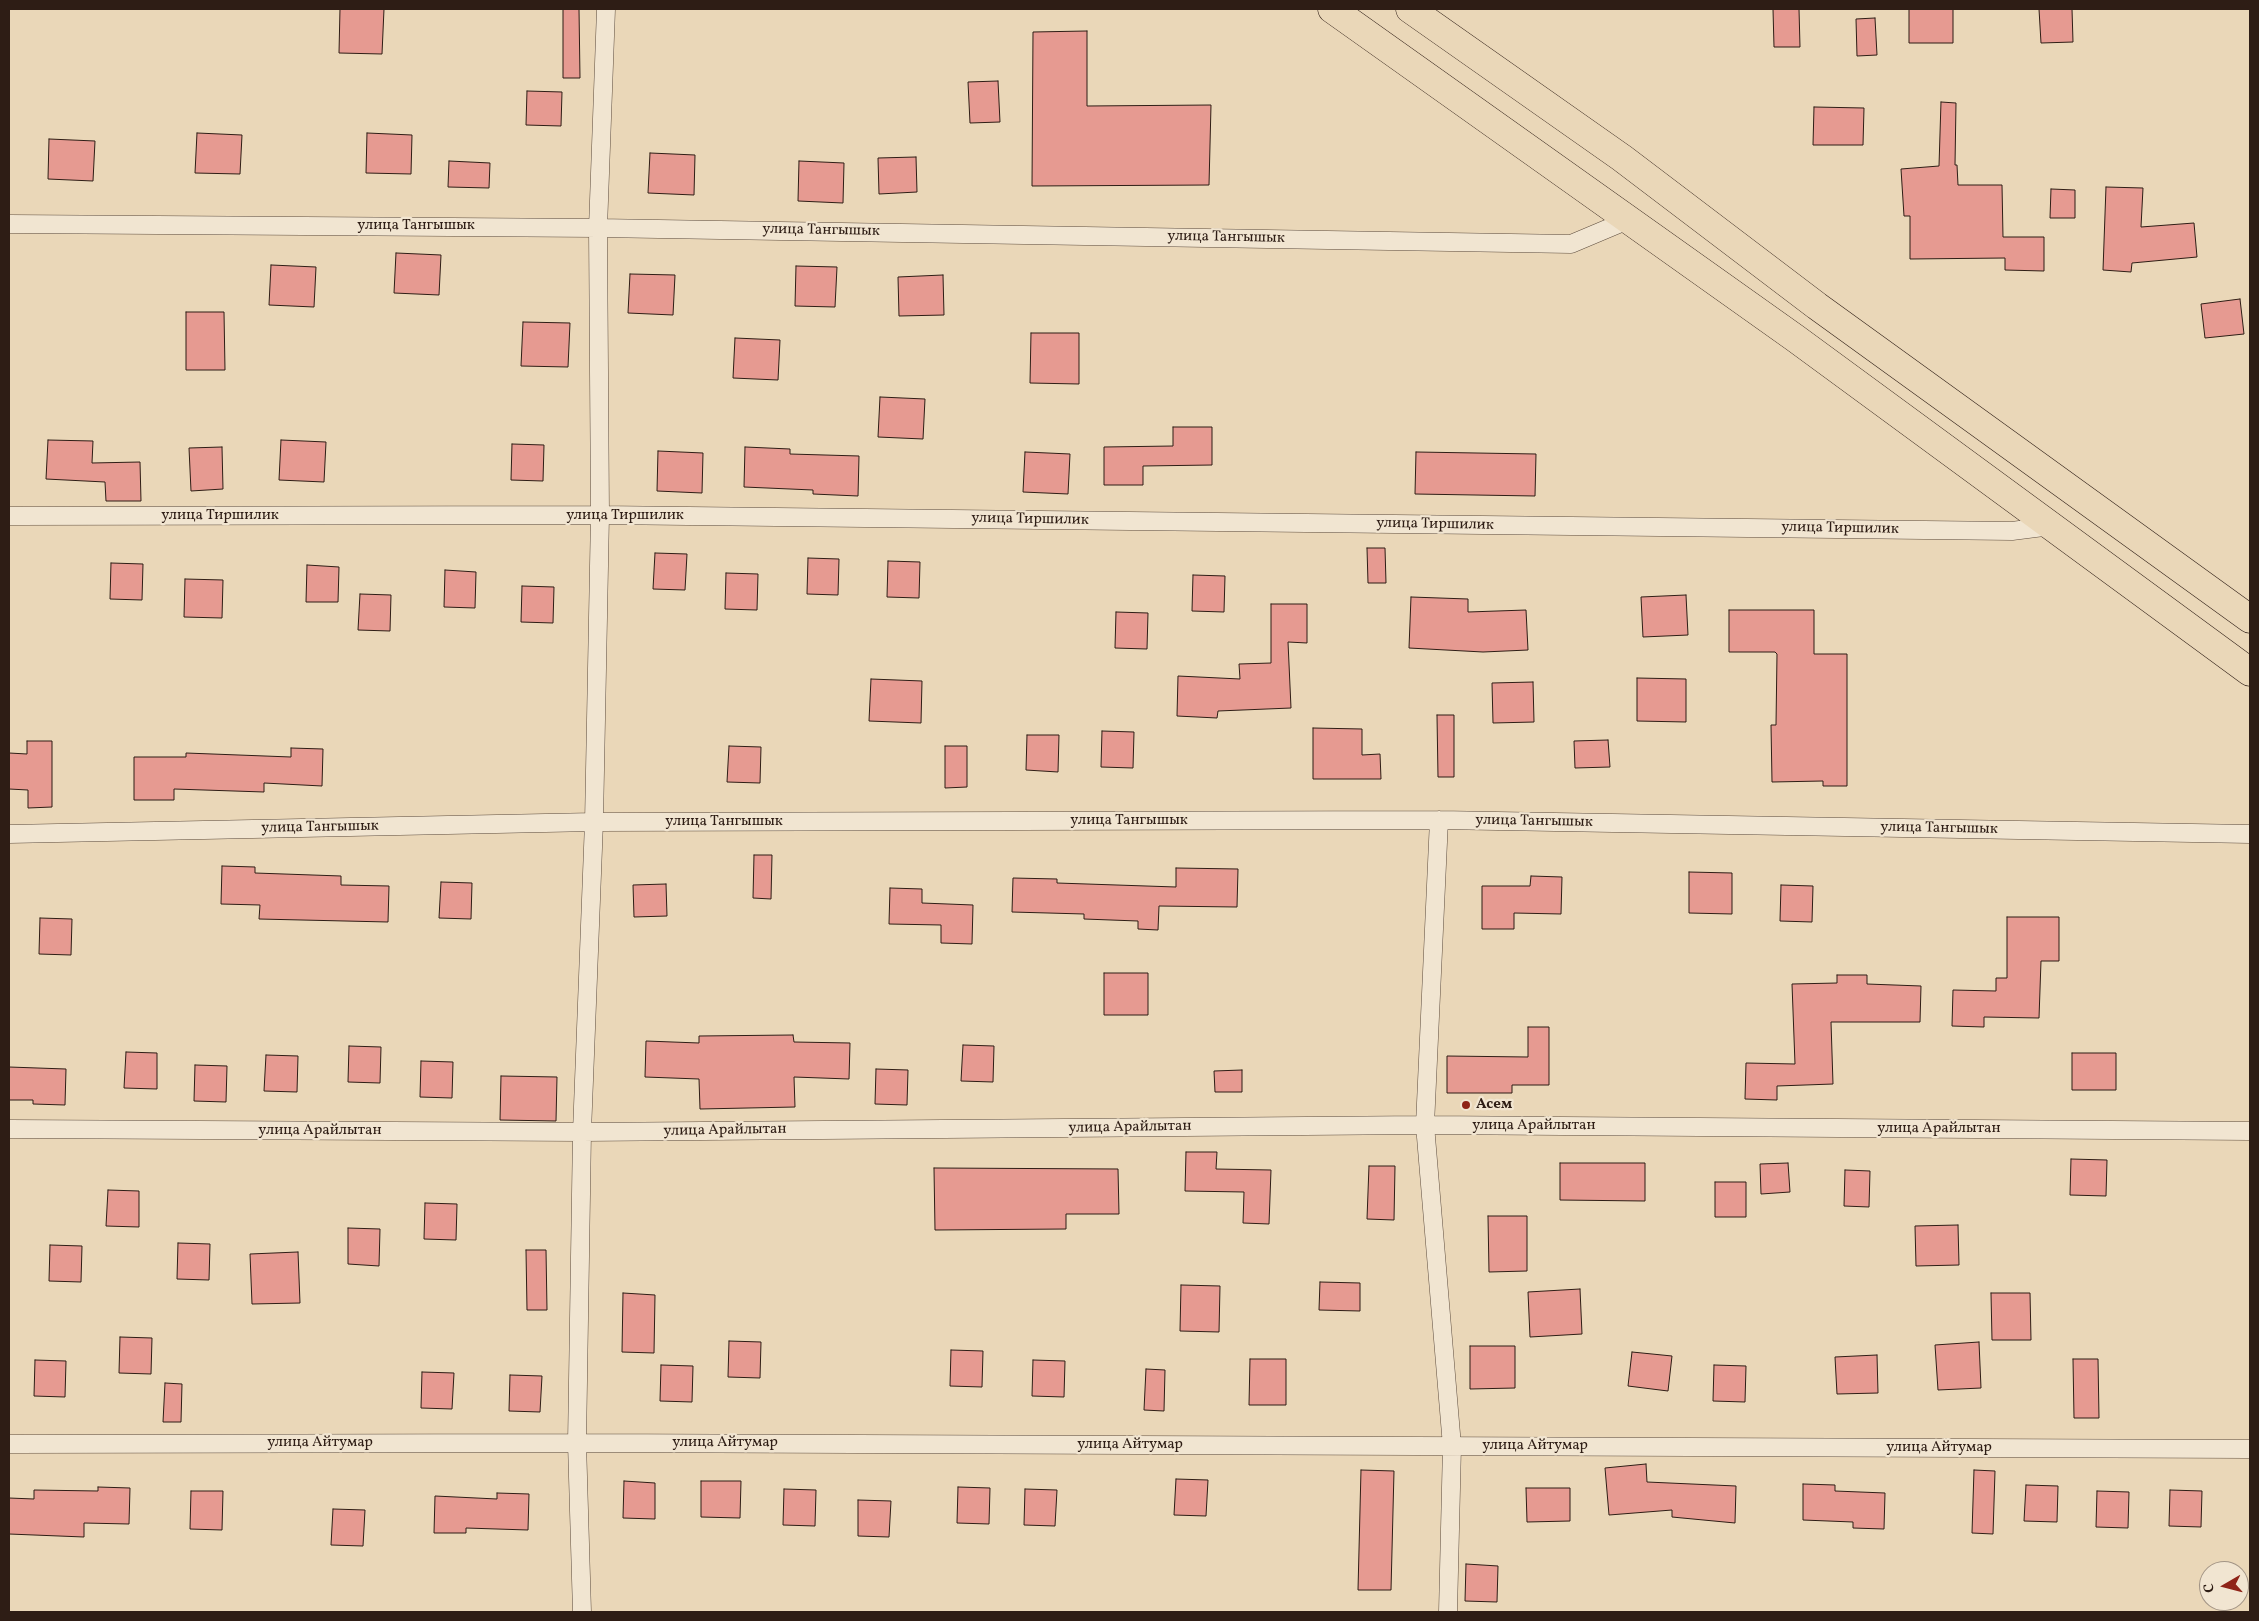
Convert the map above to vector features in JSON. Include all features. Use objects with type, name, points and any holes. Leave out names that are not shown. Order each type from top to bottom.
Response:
[{"type":"highway","points":[[1332,9],[1795,338],[2250,672]]},
{"type":"highway","points":[[1410,9],[1622,158],[1824,311],[2250,619]]},
{"type":"street","points":[[582,1612],[577,1443],[582,1132],[594,822],[600,515],[598,228],[606,9]]},
{"type":"street","name":"улица Тангышык","points":[[9,224],[598,228],[1571,244],[1628,220]]},
{"type":"street","name":"улица Тиршилик","points":[[9,516],[600,515],[2002,531],[2051,526]]},
{"type":"street","points":[[1439,820],[1425,1125],[1452,1446],[1448,1612]]},
{"type":"street","name":"улица Тангышык","points":[[9,834],[594,822],[1439,820],[2250,834]]},
{"type":"street","name":"улица Арайлытан","points":[[9,1129],[582,1132],[1425,1125],[2250,1131]]},
{"type":"street","name":"улица Айтумар","points":[[9,1444],[577,1443],[2250,1449]]},
{"type":"building","points":[[340,9],[384,9],[382,54],[339,53]]},
{"type":"building","points":[[563,9],[579,9],[580,78],[563,78]]},
{"type":"building","points":[[1773,9],[1799,9],[1800,47],[1774,47]]},
{"type":"building","points":[[1909,9],[1953,9],[1953,43],[1909,43]]},
{"type":"building","points":[[2039,9],[2072,9],[2073,42],[2041,43]]},
{"type":"building","points":[[1875,18],[1877,55],[1857,56],[1856,19]]},
{"type":"building","points":[[1087,31],[1087,106],[1211,105],[1209,185],[1032,186],[1033,32]]},
{"type":"building","points":[[998,81],[1000,122],[970,123],[968,82]]},
{"type":"building","points":[[527,91],[562,92],[561,126],[526,125]]},
{"type":"building","points":[[1941,102],[1956,103],[1955,165],[1957,165],[1958,185],[2002,185],[2003,237],[2044,237],[2044,271],[2005,270],[2005,258],[1910,259],[1910,216],[1904,216],[1901,169],[1939,166]]},
{"type":"building","points":[[1814,107],[1864,108],[1863,145],[1813,145]]},
{"type":"building","points":[[197,133],[242,135],[240,174],[195,173]]},
{"type":"building","points":[[367,133],[412,135],[411,174],[366,173]]},
{"type":"building","points":[[49,139],[95,141],[93,181],[48,179]]},
{"type":"building","points":[[650,153],[695,155],[694,195],[648,193]]},
{"type":"building","points":[[916,157],[917,192],[879,194],[878,158]]},
{"type":"building","points":[[449,161],[490,163],[489,188],[448,187]]},
{"type":"building","points":[[799,161],[844,163],[843,203],[798,201]]},
{"type":"building","points":[[2106,187],[2143,188],[2141,227],[2194,223],[2197,257],[2132,263],[2131,272],[2103,270]]},
{"type":"building","points":[[2051,189],[2075,190],[2075,218],[2050,218]]},
{"type":"building","points":[[396,253],[441,255],[439,295],[394,293]]},
{"type":"building","points":[[271,265],[316,267],[314,307],[269,305]]},
{"type":"building","points":[[796,266],[837,267],[835,307],[795,306]]},
{"type":"building","points":[[630,274],[675,275],[673,315],[628,313]]},
{"type":"building","points":[[943,275],[944,315],[899,316],[898,277]]},
{"type":"building","points":[[2240,299],[2244,334],[2205,338],[2201,304]]},
{"type":"building","points":[[186,312],[224,312],[225,370],[186,370]]},
{"type":"building","points":[[523,322],[570,323],[568,367],[521,366]]},
{"type":"building","points":[[1031,333],[1079,333],[1079,384],[1030,383]]},
{"type":"building","points":[[735,338],[780,340],[778,380],[733,378]]},
{"type":"building","points":[[880,397],[925,399],[923,439],[878,437]]},
{"type":"building","points":[[1173,427],[1212,427],[1212,465],[1143,466],[1143,485],[1104,485],[1104,447],[1173,446]]},
{"type":"building","points":[[48,440],[93,441],[92,463],[140,462],[141,501],[106,501],[105,482],[46,479]]},
{"type":"building","points":[[281,440],[326,442],[324,482],[279,480]]},
{"type":"building","points":[[512,444],[544,445],[543,481],[511,480]]},
{"type":"building","points":[[222,447],[223,489],[191,491],[189,448]]},
{"type":"building","points":[[745,447],[790,449],[790,454],[859,456],[858,496],[813,494],[813,490],[744,487]]},
{"type":"building","points":[[658,451],[703,453],[702,493],[657,491]]},
{"type":"building","points":[[1025,452],[1070,454],[1068,494],[1023,492]]},
{"type":"building","points":[[1416,452],[1536,454],[1535,496],[1415,494]]},
{"type":"building","points":[[1367,548],[1385,548],[1386,583],[1368,583]]},
{"type":"building","points":[[655,553],[687,554],[685,590],[653,589]]},
{"type":"building","points":[[808,558],[839,559],[838,595],[807,594]]},
{"type":"building","points":[[888,561],[920,562],[919,598],[887,597]]},
{"type":"building","points":[[111,563],[143,564],[142,600],[110,599]]},
{"type":"building","points":[[307,565],[339,567],[338,602],[306,602]]},
{"type":"building","points":[[445,570],[476,572],[475,608],[444,607]]},
{"type":"building","points":[[726,573],[758,574],[757,610],[725,609]]},
{"type":"building","points":[[1193,575],[1225,576],[1224,612],[1192,611]]},
{"type":"building","points":[[185,579],[223,580],[222,618],[184,617]]},
{"type":"building","points":[[522,586],[554,587],[553,623],[521,622]]},
{"type":"building","points":[[360,594],[391,595],[390,631],[358,630]]},
{"type":"building","points":[[1686,595],[1688,635],[1643,637],[1641,597]]},
{"type":"building","points":[[1411,597],[1468,599],[1468,612],[1526,610],[1528,650],[1483,652],[1409,648]]},
{"type":"building","points":[[1271,604],[1307,604],[1307,643],[1288,642],[1291,708],[1218,711],[1217,718],[1177,716],[1178,676],[1240,679],[1239,664],[1271,663]]},
{"type":"building","points":[[1729,610],[1814,610],[1814,654],[1847,654],[1847,786],[1823,786],[1823,781],[1772,782],[1771,725],[1776,725],[1777,654],[1775,652],[1729,652]]},
{"type":"building","points":[[1116,612],[1148,613],[1147,649],[1115,648]]},
{"type":"building","points":[[1637,678],[1686,679],[1686,722],[1637,721]]},
{"type":"building","points":[[871,679],[922,681],[921,723],[869,721]]},
{"type":"building","points":[[1533,682],[1534,722],[1493,723],[1492,683]]},
{"type":"building","points":[[1437,715],[1454,715],[1454,777],[1438,777]]},
{"type":"building","points":[[1313,728],[1362,729],[1362,755],[1380,754],[1381,779],[1313,779]]},
{"type":"building","points":[[1102,731],[1134,732],[1133,768],[1101,767]]},
{"type":"building","points":[[1027,735],[1059,735],[1058,772],[1026,770]]},
{"type":"building","points":[[1608,740],[1610,767],[1575,768],[1574,741]]},
{"type":"building","points":[[27,741],[52,741],[52,807],[28,808],[28,790],[9,789],[9,753],[27,754]]},
{"type":"building","points":[[729,746],[761,747],[760,783],[727,782]]},
{"type":"building","points":[[945,746],[967,746],[967,787],[945,788]]},
{"type":"building","points":[[291,748],[323,749],[322,786],[264,783],[264,792],[174,789],[174,800],[134,800],[134,757],[186,757],[186,753],[291,757]]},
{"type":"building","points":[[754,855],[772,855],[771,899],[753,898]]},
{"type":"building","points":[[222,866],[255,867],[255,873],[341,876],[341,885],[389,886],[388,922],[259,919],[260,905],[221,904]]},
{"type":"building","points":[[1176,868],[1238,869],[1237,907],[1159,906],[1158,930],[1138,929],[1138,921],[1084,919],[1084,914],[1012,912],[1013,878],[1057,879],[1057,883],[1176,887]]},
{"type":"building","points":[[1689,872],[1732,873],[1732,914],[1689,913]]},
{"type":"building","points":[[1531,876],[1562,877],[1561,914],[1514,913],[1514,929],[1482,929],[1482,886],[1530,886]]},
{"type":"building","points":[[441,882],[472,883],[471,919],[439,918]]},
{"type":"building","points":[[666,884],[667,916],[634,917],[633,885]]},
{"type":"building","points":[[1781,885],[1813,886],[1812,922],[1780,921]]},
{"type":"building","points":[[890,888],[922,889],[922,903],[973,905],[972,944],[941,943],[941,925],[889,924]]},
{"type":"building","points":[[2007,917],[2059,917],[2059,961],[2041,961],[2039,1018],[1984,1017],[1984,1027],[1952,1026],[1953,990],[1996,991],[1996,978],[2007,978]]},
{"type":"building","points":[[40,918],[72,919],[71,955],[39,954]]},
{"type":"building","points":[[1104,973],[1148,973],[1148,1015],[1104,1015]]},
{"type":"building","points":[[1837,975],[1867,975],[1867,984],[1921,986],[1920,1022],[1831,1022],[1833,1084],[1777,1086],[1777,1100],[1745,1099],[1746,1063],[1795,1064],[1792,984],[1837,983]]},
{"type":"building","points":[[1528,1027],[1549,1027],[1549,1085],[1512,1085],[1512,1093],[1447,1093],[1447,1056],[1528,1057]]},
{"type":"building","points":[[793,1035],[794,1042],[850,1043],[849,1079],[794,1077],[795,1107],[700,1109],[699,1079],[645,1077],[646,1041],[699,1043],[699,1036]]},
{"type":"building","points":[[963,1045],[994,1046],[993,1082],[961,1081]]},
{"type":"building","points":[[349,1046],[381,1047],[380,1083],[348,1082]]},
{"type":"building","points":[[126,1052],[157,1053],[157,1089],[124,1088]]},
{"type":"building","points":[[2072,1053],[2116,1053],[2116,1090],[2072,1090]]},
{"type":"building","points":[[266,1055],[298,1056],[297,1092],[264,1091]]},
{"type":"building","points":[[421,1061],[453,1062],[452,1098],[420,1097]]},
{"type":"building","points":[[195,1065],[227,1066],[226,1102],[194,1101]]},
{"type":"building","points":[[9,1067],[66,1069],[65,1105],[33,1104],[33,1100],[9,1100]]},
{"type":"building","points":[[876,1069],[908,1070],[907,1105],[875,1104]]},
{"type":"building","points":[[1242,1070],[1242,1092],[1215,1092],[1214,1071]]},
{"type":"building","points":[[501,1076],[557,1077],[556,1121],[500,1120]]},
{"type":"building","points":[[1186,1152],[1217,1152],[1216,1169],[1271,1170],[1269,1224],[1243,1223],[1244,1192],[1185,1191]]},
{"type":"building","points":[[2071,1159],[2107,1160],[2106,1196],[2070,1195]]},
{"type":"building","points":[[1560,1163],[1645,1163],[1645,1201],[1560,1200]]},
{"type":"building","points":[[1788,1163],[1790,1192],[1761,1194],[1760,1164]]},
{"type":"building","points":[[1369,1166],[1395,1166],[1394,1220],[1367,1219]]},
{"type":"building","points":[[934,1168],[1118,1169],[1119,1214],[1066,1214],[1066,1229],[935,1230]]},
{"type":"building","points":[[1845,1170],[1870,1171],[1869,1207],[1844,1206]]},
{"type":"building","points":[[1715,1182],[1746,1182],[1746,1217],[1715,1217]]},
{"type":"building","points":[[108,1190],[139,1191],[139,1227],[106,1226]]},
{"type":"building","points":[[425,1203],[457,1204],[456,1240],[424,1239]]},
{"type":"building","points":[[1488,1216],[1527,1216],[1527,1271],[1489,1272]]},
{"type":"building","points":[[1958,1225],[1959,1265],[1916,1266],[1915,1226]]},
{"type":"building","points":[[348,1228],[380,1229],[379,1266],[348,1264]]},
{"type":"building","points":[[178,1243],[210,1244],[209,1280],[177,1279]]},
{"type":"building","points":[[50,1245],[82,1246],[81,1282],[49,1281]]},
{"type":"building","points":[[526,1250],[546,1250],[547,1310],[527,1310]]},
{"type":"building","points":[[298,1252],[300,1303],[252,1304],[250,1254]]},
{"type":"building","points":[[1320,1282],[1360,1283],[1360,1311],[1319,1310]]},
{"type":"building","points":[[1181,1285],[1220,1286],[1219,1332],[1180,1331]]},
{"type":"building","points":[[1580,1289],[1582,1334],[1530,1337],[1528,1292]]},
{"type":"building","points":[[623,1293],[655,1295],[654,1353],[622,1352]]},
{"type":"building","points":[[1991,1293],[2030,1293],[2031,1340],[1992,1340]]},
{"type":"building","points":[[120,1337],[152,1338],[151,1374],[119,1373]]},
{"type":"building","points":[[729,1341],[761,1342],[760,1378],[728,1377]]},
{"type":"building","points":[[1979,1342],[1981,1388],[1938,1390],[1935,1345]]},
{"type":"building","points":[[1470,1346],[1515,1346],[1515,1388],[1470,1389]]},
{"type":"building","points":[[951,1350],[983,1351],[982,1387],[950,1386]]},
{"type":"building","points":[[1632,1352],[1672,1356],[1668,1391],[1628,1386]]},
{"type":"building","points":[[1877,1355],[1878,1393],[1837,1394],[1835,1357]]},
{"type":"building","points":[[1250,1359],[1286,1359],[1286,1405],[1249,1405]]},
{"type":"building","points":[[2073,1359],[2098,1359],[2099,1418],[2074,1418]]},
{"type":"building","points":[[35,1360],[66,1361],[65,1397],[34,1396]]},
{"type":"building","points":[[1033,1360],[1065,1361],[1064,1397],[1032,1396]]},
{"type":"building","points":[[661,1365],[693,1366],[692,1402],[660,1401]]},
{"type":"building","points":[[1714,1365],[1746,1366],[1745,1402],[1713,1401]]},
{"type":"building","points":[[1146,1369],[1165,1370],[1164,1411],[1144,1410]]},
{"type":"building","points":[[422,1372],[454,1373],[452,1409],[421,1408]]},
{"type":"building","points":[[510,1375],[542,1376],[540,1412],[509,1411]]},
{"type":"building","points":[[165,1383],[182,1384],[181,1422],[163,1422]]},
{"type":"building","points":[[1646,1464],[1647,1482],[1736,1486],[1735,1523],[1672,1517],[1672,1510],[1609,1515],[1605,1468]]},
{"type":"building","points":[[1361,1470],[1394,1471],[1391,1590],[1358,1590]]},
{"type":"building","points":[[1974,1470],[1995,1471],[1993,1534],[1972,1533]]},
{"type":"building","points":[[1176,1479],[1208,1480],[1206,1516],[1174,1515]]},
{"type":"building","points":[[624,1481],[655,1483],[655,1519],[623,1518]]},
{"type":"building","points":[[701,1481],[741,1481],[740,1518],[701,1517]]},
{"type":"building","points":[[1803,1484],[1835,1485],[1835,1491],[1885,1493],[1884,1529],[1853,1528],[1853,1522],[1803,1520]]},
{"type":"building","points":[[2026,1485],[2058,1486],[2057,1522],[2024,1521]]},
{"type":"building","points":[[98,1487],[130,1488],[129,1524],[84,1523],[84,1537],[9,1534],[9,1498],[34,1499],[34,1490],[98,1491]]},
{"type":"building","points":[[958,1487],[990,1488],[989,1524],[957,1523]]},
{"type":"building","points":[[1526,1488],[1570,1488],[1570,1521],[1527,1522]]},
{"type":"building","points":[[784,1489],[816,1490],[815,1526],[783,1525]]},
{"type":"building","points":[[1025,1489],[1057,1490],[1055,1526],[1024,1525]]},
{"type":"building","points":[[2170,1490],[2202,1491],[2201,1527],[2169,1526]]},
{"type":"building","points":[[191,1491],[223,1491],[222,1530],[190,1529]]},
{"type":"building","points":[[2097,1491],[2129,1492],[2128,1528],[2096,1527]]},
{"type":"building","points":[[497,1493],[529,1494],[528,1530],[466,1528],[466,1533],[434,1533],[435,1496],[497,1499]]},
{"type":"building","points":[[858,1500],[891,1501],[889,1537],[858,1536]]},
{"type":"building","points":[[333,1509],[365,1510],[363,1546],[331,1545]]},
{"type":"building","points":[[1466,1564],[1498,1566],[1497,1602],[1465,1601]]},
{"type":"place","name":"Асем","points":[[1466,1105]]}]
